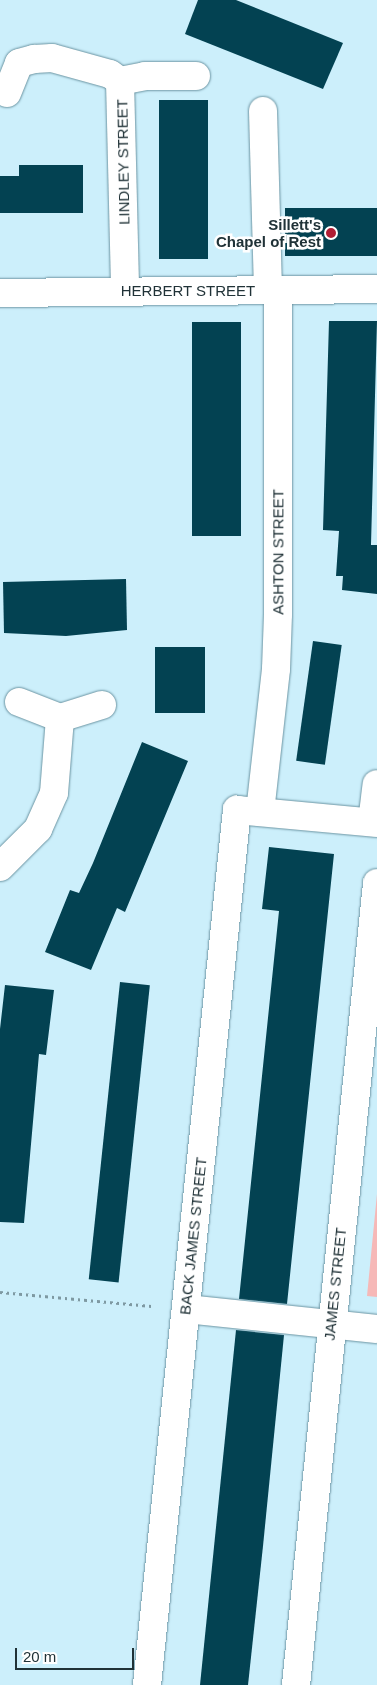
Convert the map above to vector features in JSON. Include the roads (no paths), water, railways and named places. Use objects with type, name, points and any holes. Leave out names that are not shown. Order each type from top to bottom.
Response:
[{"type":"street","name":"LINDLEY STREET","points":[[7,93],[19,64],[34,59],[52,58],[110,74],[120,81],[125,292]]},
{"type":"street","points":[[120,81],[145,76],[196,76]]},
{"type":"street","name":"ASHTON STREET","points":[[260,812],[276,669],[278,614],[273,290],[263,112]]},
{"type":"street","name":"HERBERT STREET","points":[[0,293],[377,290]]},
{"type":"street","points":[[19,702],[60,718],[102,704]]},
{"type":"street","points":[[0,867],[38,829],[54,793],[60,718]]},
{"type":"street","points":[[260,812],[374,822],[377,784]]},
{"type":"street","name":"BACK JAMES STREET","points":[[147,1685],[237,810],[260,812]]},
{"type":"street","name":"JAMES STREET","points":[[296,1685],[330,1324],[377,883]]},
{"type":"street","points":[[186,1310],[377,1329]]},
{"type":"place","name":"Sillett's Chapel of Rest","points":[[331,233]]}]
